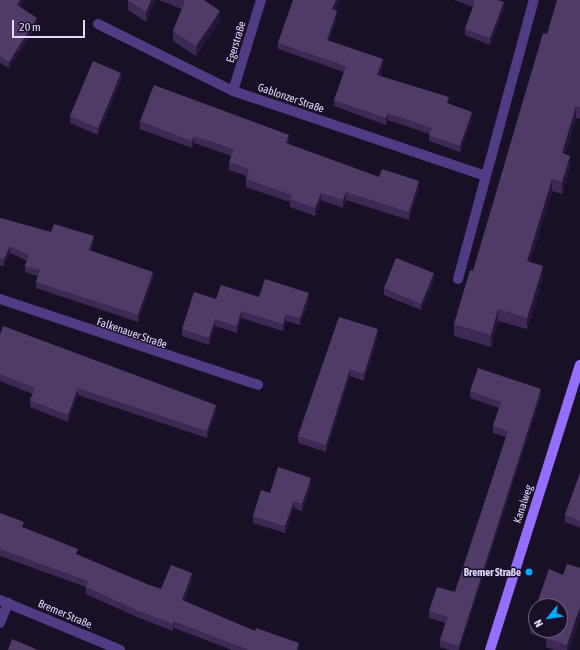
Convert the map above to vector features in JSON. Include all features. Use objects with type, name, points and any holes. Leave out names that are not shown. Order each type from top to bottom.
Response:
[{"type":"street","name":"Egerstraße","points":[[233,91],[261,0]]},
{"type":"street","points":[[458,279],[534,0]]},
{"type":"street","name":"Gablonzer Straße","points":[[98,24],[233,91],[485,176]]},
{"type":"street","name":"Falkenauer Straße","points":[[0,299],[258,386]]},
{"type":"street","name":"Kanalweg","points":[[490,650],[580,365]]},
{"type":"street","points":[[0,623],[4,602]]},
{"type":"street","name":"Bremer Straße","points":[[4,602],[120,650]]},
{"type":"building","points":[[0,0],[20,0],[17,5],[37,18],[9,62],[0,56]]},
{"type":"building","points":[[128,0],[151,0],[146,12]]},
{"type":"building","points":[[183,0],[204,0],[220,11],[196,46],[173,31],[185,1]]},
{"type":"building","points":[[293,0],[336,0],[332,9],[337,11],[327,40],[383,59],[377,75],[449,97],[447,103],[472,112],[460,146],[429,135],[432,128],[388,113],[386,118],[334,100],[346,66],[278,43]]},
{"type":"building","points":[[472,0],[497,0],[504,2],[490,38],[465,29],[475,1]]},
{"type":"building","points":[[557,0],[580,0],[580,108],[576,106],[562,153],[570,156],[562,182],[552,179],[527,261],[543,266],[527,318],[498,309],[491,335],[454,324],[470,270],[473,271],[543,33],[547,34]]},
{"type":"building","points":[[93,61],[121,73],[98,128],[70,116]]},
{"type":"building","points":[[154,85],[289,135],[286,143],[379,177],[382,169],[419,181],[409,212],[346,192],[343,200],[321,193],[315,208],[290,199],[292,195],[246,179],[249,169],[229,162],[234,149],[194,136],[192,141],[140,121]]},
{"type":"building","points":[[0,218],[51,232],[54,224],[94,236],[89,250],[153,272],[138,315],[36,282],[40,270],[25,266],[29,255],[10,246],[4,259],[0,258]]},
{"type":"building","points":[[396,258],[434,273],[421,304],[384,288]]},
{"type":"building","points":[[265,279],[309,293],[300,318],[286,314],[283,324],[241,311],[237,326],[215,319],[209,338],[182,329],[194,292],[216,299],[221,285],[259,297]]},
{"type":"building","points":[[339,317],[378,329],[364,374],[350,369],[326,445],[298,436]]},
{"type":"building","points":[[3,326],[216,405],[207,431],[78,388],[68,415],[30,400],[35,388],[0,374],[0,335]]},
{"type":"building","points":[[478,368],[541,389],[459,646],[440,640],[448,617],[429,611],[437,587],[455,592],[508,431],[493,426],[501,402],[470,391]]},
{"type":"building","points":[[278,467],[311,478],[302,504],[294,501],[285,526],[253,516],[261,490],[270,493]]},
{"type":"building","points":[[580,473],[580,521],[565,515]]},
{"type":"building","points":[[0,513],[24,522],[22,527],[78,549],[76,554],[161,589],[171,565],[192,573],[182,600],[255,631],[256,628],[299,643],[297,650],[249,650],[174,621],[173,624],[139,611],[86,587],[88,581],[0,549]]},
{"type":"building","points":[[567,564],[580,568],[580,607],[567,645],[546,638],[568,638],[568,598],[539,598],[549,569],[563,575]]},
{"type":"building","points":[[12,639],[38,650],[8,650]]},
{"type":"place","name":"Bremer Straße","points":[[529,572]]}]
